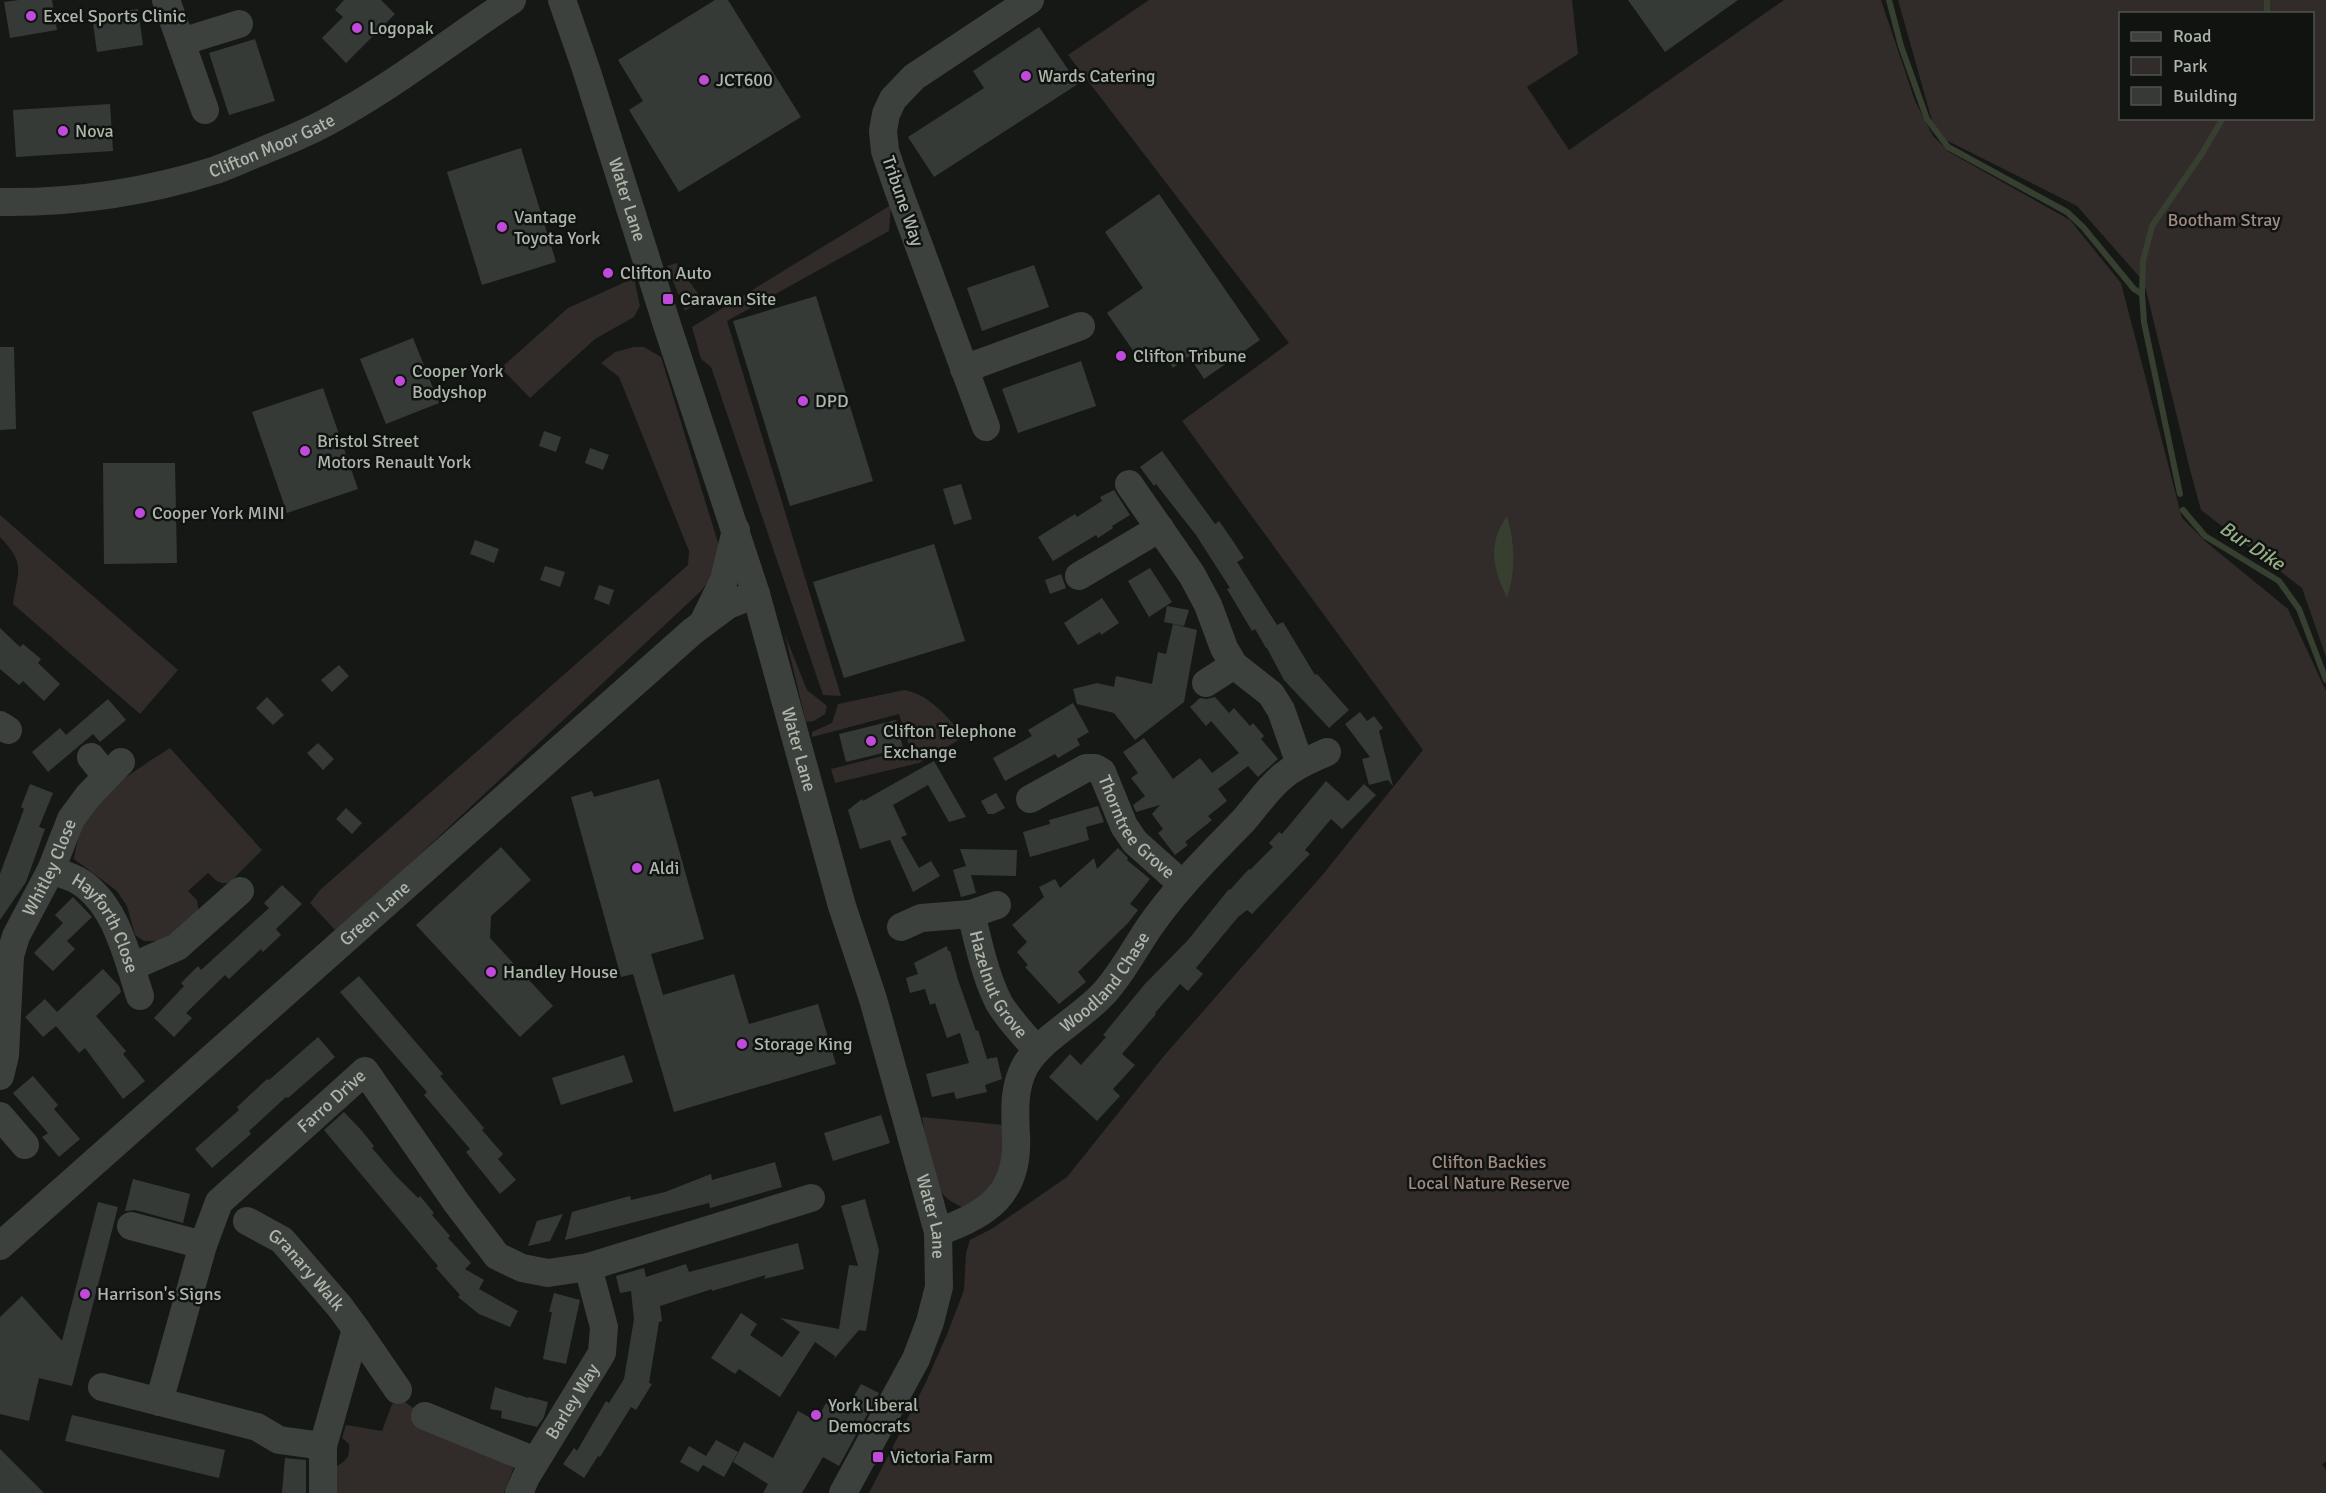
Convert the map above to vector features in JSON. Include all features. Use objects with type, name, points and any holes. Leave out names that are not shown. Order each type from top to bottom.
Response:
[{"type":"street","points":[[166,0],[205,110]]},
{"type":"street","name":"Clifton Moor Gate","points":[[0,202],[92,197],[174,182],[218,169],[339,116],[394,82],[512,0]]},
{"type":"street","name":"Water Lane","points":[[562,0],[756,594],[842,906],[873,999],[938,1232],[939,1287],[930,1322],[916,1359],[843,1493]]},
{"type":"street","name":"Tribune Way","points":[[986,427],[885,152],[883,131],[886,114],[893,99],[914,77],[1030,0]]},
{"type":"street","points":[[181,42],[238,24]]},
{"type":"street","points":[[964,369],[1081,326]]},
{"type":"street","points":[[1129,484],[1192,575],[1208,605],[1224,648],[1234,665],[1271,694],[1281,710],[1300,764]]},
{"type":"street","points":[[1079,576],[1160,528]]},
{"type":"street","points":[[704,621],[724,580],[736,530]]},
{"type":"street","name":"Green Lane","points":[[0,1246],[704,621],[728,605],[756,594]]},
{"type":"street","points":[[1206,683],[1234,665]]},
{"type":"street","name":"Woodland Chase","points":[[938,1232],[973,1218],[995,1203],[1005,1189],[1012,1174],[1016,1155],[1014,1099],[1026,1065],[1037,1050],[1105,992],[1182,884],[1246,818],[1270,789],[1300,764],[1327,752]]},
{"type":"street","name":"Whitley Close","points":[[0,1076],[5,1055],[10,956],[16,936],[51,870],[71,819],[106,765]]},
{"type":"street","name":"Thorntree Grove","points":[[1029,799],[1086,768],[1095,768],[1102,772],[1124,826],[1135,842],[1182,884]]},
{"type":"street","name":"Hayforth Close","points":[[51,870],[78,880],[99,897],[112,918],[140,996]]},
{"type":"street","points":[[131,967],[177,947],[221,898]]},
{"type":"street","name":"Hazelnut Grove","points":[[902,927],[933,915],[970,914],[997,905]]},
{"type":"street","name":"Hazelnut Grove","points":[[970,914],[990,983],[999,1003],[1011,1021],[1037,1050]]},
{"type":"street","name":"Farro Drive","points":[[159,1402],[203,1245],[219,1202],[365,1071],[456,1202],[498,1256],[522,1268],[548,1273],[588,1267],[811,1198]]},
{"type":"street","points":[[0,1116],[25,1144]]},
{"type":"street","name":"Granary Walk","points":[[247,1221],[282,1240],[340,1307],[398,1390]]},
{"type":"street","points":[[131,1226],[203,1245]]},
{"type":"street","name":"Barley Way","points":[[519,1493],[535,1461],[602,1353],[604,1327],[588,1267]]},
{"type":"street","name":"Granary Walk","points":[[323,1493],[323,1446],[356,1329]]},
{"type":"street","points":[[102,1387],[257,1427],[279,1440],[323,1446]]},
{"type":"street","points":[[426,1416],[535,1461]]},
{"type":"green space","name":"Clifton Backies Local Nature Reserve","points":[[1149,0],[1572,0],[1578,54],[1527,87],[1569,150],[1784,0],[1881,0],[1915,101],[1933,136],[1949,152],[2070,220],[2121,283],[2182,518],[2206,542],[2288,609],[2326,691],[2326,1461],[2322,1465],[2326,1469],[2326,1493],[869,1493],[925,1384],[948,1332],[964,1290],[966,1253],[970,1240],[993,1228],[1067,1177],[1163,1057],[1324,873],[1423,750],[1182,421],[1289,343],[1068,55]]},
{"type":"green space","name":"Bootham Stray","points":[[1898,0],[2326,0],[2326,657],[2302,588],[2201,510],[2144,282],[2077,206],[1936,135]]},
{"type":"green space","points":[[891,205],[889,231],[727,321],[841,696],[823,695],[711,367],[701,359],[692,327]]},
{"type":"green space","points":[[676,263],[702,299],[685,311],[667,266]]},
{"type":"green space","points":[[634,278],[640,306],[634,317],[595,339],[530,398],[501,368],[568,308]]},
{"type":"green space","points":[[644,347],[661,357],[719,546],[713,575],[701,591],[337,932],[310,903],[320,890],[688,565],[689,551],[619,377],[601,363],[615,352]]},
{"type":"green space","points":[[0,515],[178,670],[140,714],[13,604],[18,575],[17,561],[0,537]]},
{"type":"green space","points":[[785,635],[807,690],[827,706],[825,714],[814,721],[806,722]]},
{"type":"green space","points":[[904,690],[922,696],[930,702],[964,737],[919,763],[835,783],[831,769],[910,749],[899,714],[812,737],[812,732],[832,723],[838,704]]},
{"type":"green space","points":[[170,748],[262,850],[230,882],[215,880],[208,873],[188,891],[197,900],[199,913],[189,925],[159,941],[144,941],[135,935],[127,906],[117,891],[74,859],[84,822],[90,811],[122,780]]},
{"type":"green space","points":[[922,1117],[1004,1125],[1005,1160],[988,1195],[962,1207],[942,1193],[930,1164]]},
{"type":"green space","points":[[405,1402],[440,1428],[517,1459],[504,1493],[332,1493],[335,1467],[345,1461],[349,1452],[349,1444],[342,1438],[346,1425],[382,1431],[392,1404]]},
{"type":"shaded area","points":[[1507,516],[1512,537],[1513,557],[1512,577],[1507,598],[1498,577],[1494,557],[1497,537]]},
{"type":"building","name":"Excel Sports Clinic","points":[[52,0],[57,30],[10,38],[4,2]]},
{"type":"building","name":"Logopak","points":[[344,0],[381,0],[395,14],[346,63],[322,38],[343,17],[335,10]]},
{"type":"building","name":"JCT600","points":[[715,0],[728,0],[801,117],[679,192],[629,110],[643,101],[618,60]]},
{"type":"building","points":[[1628,0],[1738,0],[1665,52]]},
{"type":"building","points":[[138,9],[143,45],[97,52],[92,16]]},
{"type":"building","points":[[1039,27],[1078,84],[934,177],[908,137],[984,88],[973,71]]},
{"type":"building","points":[[255,39],[275,101],[229,115],[209,53]]},
{"type":"building","name":"Nova","points":[[110,104],[113,151],[16,157],[13,110]]},
{"type":"building","points":[[521,148],[556,262],[482,285],[447,172]]},
{"type":"building","points":[[1159,194],[1260,340],[1204,379],[1189,356],[1173,368],[1160,349],[1141,362],[1107,313],[1143,288],[1105,232]]},
{"type":"building","points":[[1034,265],[1049,307],[982,331],[967,288]]},
{"type":"building","name":"DPD","points":[[816,296],[873,481],[790,506],[733,321]]},
{"type":"building","name":"Cooper York Bodyshop","points":[[413,338],[439,403],[386,424],[360,359]]},
{"type":"building","points":[[0,347],[14,347],[16,429],[0,430]]},
{"type":"building","points":[[1081,361],[1096,406],[1018,433],[1002,389]]},
{"type":"building","name":"Bristol Street Motors Renault York","points":[[323,388],[358,489],[287,513],[252,412]]},
{"type":"building","points":[[544,431],[561,437],[556,452],[539,446]]},
{"type":"building","points":[[590,448],[609,455],[603,470],[585,463]]},
{"type":"building","points":[[1162,451],[1215,524],[1219,521],[1231,538],[1244,558],[1237,562],[1277,625],[1283,622],[1315,675],[1317,674],[1349,710],[1329,728],[1284,680],[1267,648],[1255,629],[1252,631],[1227,589],[1230,588],[1196,535],[1140,467]]},
{"type":"building","name":"Cooper York MINI","points":[[103,463],[175,463],[177,563],[104,564]]},
{"type":"building","points":[[961,484],[972,519],[954,525],[943,489]]},
{"type":"building","points":[[1114,490],[1130,515],[1098,538],[1096,535],[1053,561],[1038,537],[1075,514],[1077,517],[1102,501],[1100,497]]},
{"type":"building","points":[[475,540],[499,549],[494,563],[470,554]]},
{"type":"building","points":[[934,544],[965,641],[844,678],[813,582]]},
{"type":"building","points":[[545,566],[565,572],[560,587],[540,580]]},
{"type":"building","points":[[1150,568],[1172,602],[1149,617],[1128,581]]},
{"type":"building","points":[[1061,574],[1066,588],[1050,594],[1045,580]]},
{"type":"building","points":[[599,585],[614,590],[609,605],[594,599]]},
{"type":"building","points":[[1102,598],[1119,623],[1101,635],[1100,632],[1078,645],[1064,623]]},
{"type":"building","points":[[1167,606],[1189,610],[1184,626],[1164,622]]},
{"type":"building","points":[[1173,624],[1197,630],[1184,702],[1135,740],[1114,713],[1077,704],[1073,689],[1097,683],[1114,687],[1116,676],[1152,684],[1158,652],[1166,654]]},
{"type":"building","points":[[0,628],[20,647],[23,644],[41,659],[38,663],[60,684],[44,701],[23,681],[19,685],[0,669]]},
{"type":"building","points":[[339,665],[349,676],[332,692],[321,680]]},
{"type":"building","points":[[267,697],[284,715],[273,725],[256,708]]},
{"type":"building","points":[[1215,697],[1229,713],[1234,708],[1250,726],[1253,723],[1264,736],[1261,739],[1278,759],[1258,777],[1248,766],[1218,789],[1227,801],[1208,816],[1212,820],[1185,842],[1188,845],[1175,855],[1158,833],[1163,829],[1152,814],[1160,805],[1136,812],[1133,805],[1145,796],[1131,778],[1138,773],[1123,752],[1144,738],[1173,779],[1200,758],[1212,773],[1239,753],[1211,721],[1206,726],[1190,707],[1200,698]]},
{"type":"building","points":[[108,699],[126,720],[100,742],[93,734],[48,772],[32,752],[60,728],[66,735]]},
{"type":"building","points":[[1073,703],[1089,732],[1077,739],[1080,745],[1058,758],[1055,754],[1005,781],[993,758],[1032,736],[1028,730]]},
{"type":"building","points":[[1360,712],[1367,721],[1374,716],[1383,728],[1379,731],[1393,786],[1388,780],[1369,785],[1362,759],[1370,757],[1345,724]]},
{"type":"building","name":"Clifton Telephone Exchange","points":[[896,720],[903,748],[846,762],[839,734]]},
{"type":"building","points":[[318,743],[334,759],[323,770],[307,753]]},
{"type":"building","points":[[934,761],[966,817],[949,822],[928,785],[893,805],[907,835],[901,837],[919,868],[931,861],[940,876],[913,892],[890,840],[860,849],[848,810],[862,799],[863,801]]},
{"type":"building","points":[[659,779],[704,939],[651,954],[663,995],[734,974],[749,1024],[818,1004],[836,1064],[674,1112],[633,974],[621,977],[571,797],[592,791],[594,797]]},
{"type":"building","points":[[1326,781],[1348,801],[1364,784],[1376,795],[1342,829],[1331,819],[1305,850],[1310,854],[1252,914],[1247,910],[1238,917],[1196,968],[1203,974],[1188,991],[1180,984],[1155,1013],[1122,1054],[1135,1065],[1113,1089],[1120,1096],[1097,1121],[1049,1077],[1070,1054],[1081,1065],[1106,1037],[1103,1035],[1144,985],[1188,940],[1229,889],[1273,847],[1269,843],[1279,832],[1282,834]]},
{"type":"building","points":[[30,784],[53,793],[39,827],[45,829],[26,882],[0,920],[0,874],[24,809],[21,807]]},
{"type":"building","points":[[996,793],[1005,808],[994,814],[988,814],[981,801]]},
{"type":"building","points":[[1098,806],[1104,822],[1086,827],[1089,840],[1030,857],[1023,832],[1050,824],[1049,820]]},
{"type":"building","points":[[346,808],[362,823],[352,834],[336,819]]},
{"type":"building","name":"Handley House","points":[[501,847],[531,880],[491,916],[490,938],[553,1006],[520,1037],[416,925]]},
{"type":"building","points":[[1118,848],[1128,858],[1127,860],[1150,879],[1130,904],[1138,910],[1128,923],[1078,972],[1086,982],[1059,1004],[1025,967],[1028,965],[1017,952],[1027,942],[1012,925],[1044,897],[1039,887],[1055,879],[1060,888],[1094,858],[1097,869]]},
{"type":"building","points":[[960,849],[1017,850],[1016,876],[971,875],[976,893],[961,897],[953,870],[966,866]]},
{"type":"building","points":[[282,885],[302,904],[276,929],[281,935],[263,952],[261,949],[229,979],[225,975],[186,1013],[192,1018],[174,1037],[154,1018],[184,986],[181,983],[198,966],[201,970],[269,908],[264,903]]},
{"type":"building","points":[[73,897],[92,917],[67,941],[75,949],[53,971],[34,953],[63,923],[55,915]]},
{"type":"building","points":[[947,946],[987,1059],[997,1057],[1002,1079],[985,1085],[987,1092],[956,1099],[954,1092],[932,1097],[926,1074],[969,1063],[960,1033],[947,1038],[935,1003],[930,1005],[925,989],[910,993],[906,978],[918,974],[914,963]]},
{"type":"building","points":[[103,969],[119,986],[121,992],[96,1016],[126,1051],[123,1054],[145,1081],[123,1099],[85,1048],[79,1053],[56,1026],[43,1037],[25,1017],[45,999],[57,1012]]},
{"type":"building","points":[[359,976],[443,1074],[440,1076],[503,1154],[498,1159],[516,1180],[500,1194],[466,1152],[470,1149],[424,1095],[427,1092],[340,992]]},
{"type":"building","points":[[318,1037],[335,1057],[288,1098],[286,1097],[249,1131],[251,1134],[212,1168],[195,1149],[239,1110],[237,1107],[267,1079],[269,1080]]},
{"type":"building","points":[[624,1055],[633,1082],[561,1105],[552,1078]]},
{"type":"building","points":[[33,1076],[58,1105],[54,1109],[80,1139],[59,1157],[42,1137],[48,1133],[13,1093]]},
{"type":"building","points":[[344,1112],[362,1131],[374,1146],[372,1148],[396,1176],[418,1198],[420,1196],[434,1213],[432,1215],[450,1236],[448,1238],[471,1263],[465,1269],[484,1280],[479,1289],[518,1311],[510,1327],[479,1314],[458,1297],[460,1295],[436,1268],[438,1266],[324,1130]]},
{"type":"building","points":[[881,1115],[890,1143],[833,1161],[824,1133]]},
{"type":"building","points":[[775,1162],[782,1187],[710,1208],[709,1203],[565,1240],[572,1212],[630,1196],[631,1200],[665,1192],[711,1174],[712,1180]]},
{"type":"building","points":[[133,1179],[190,1194],[183,1223],[135,1210],[125,1211]]},
{"type":"building","points":[[865,1199],[879,1250],[866,1331],[859,1330],[834,1359],[835,1356],[815,1342],[780,1397],[739,1369],[735,1374],[711,1358],[741,1313],[757,1324],[750,1335],[782,1357],[800,1332],[780,1318],[839,1329],[849,1265],[858,1266],[841,1206]]},
{"type":"building","points":[[98,1202],[118,1207],[72,1386],[39,1378],[29,1421],[0,1414],[0,1317],[22,1296],[62,1341]]},
{"type":"building","points":[[563,1214],[550,1241],[528,1246],[537,1221]]},
{"type":"building","points":[[798,1243],[804,1269],[764,1279],[766,1275],[660,1306],[662,1321],[659,1322],[649,1383],[652,1384],[636,1410],[631,1407],[584,1478],[563,1464],[574,1448],[577,1451],[606,1401],[609,1403],[624,1379],[634,1319],[631,1291],[620,1293],[616,1276],[644,1268],[646,1277],[686,1264],[689,1272]]},
{"type":"building","points":[[554,1293],[580,1300],[566,1364],[543,1359],[552,1312],[549,1312]]},
{"type":"building","points":[[861,1384],[879,1393],[839,1466],[823,1457],[802,1493],[763,1493],[768,1484],[733,1462],[744,1442],[773,1458],[798,1411],[816,1421],[826,1403],[844,1413]]},
{"type":"building","points":[[495,1387],[548,1402],[544,1417],[537,1427],[501,1418],[502,1411],[490,1409]]},
{"type":"building","points":[[72,1415],[225,1450],[219,1478],[65,1441]]},
{"type":"building","points":[[716,1440],[738,1452],[724,1477],[703,1465],[698,1472],[680,1462],[689,1446],[706,1456]]},
{"type":"building","points":[[0,1449],[44,1493],[0,1493]]},
{"type":"building","points":[[285,1458],[306,1460],[306,1493],[282,1493]]},
{"type":"waterway","points":[[1889,0],[1901,46],[1927,119],[1948,147],[2067,212],[2083,227],[2134,289],[2142,294]]},
{"type":"waterway","points":[[2267,0],[2267,12]]},
{"type":"waterway","name":"Bur Dike","points":[[2180,494],[2144,322],[2143,261],[2152,226],[2201,155],[2222,120]]},
{"type":"waterway","name":"Bur Dike","points":[[2183,510],[2205,536],[2279,581],[2299,609],[2326,680]]},
{"type":"place","name":"Excel Sports Clinic","points":[[31,16]]},
{"type":"place","name":"Logopak","points":[[357,28]]},
{"type":"place","name":"Wards Catering","points":[[1026,76]]},
{"type":"place","name":"JCT600","points":[[704,80]]},
{"type":"place","name":"Nova","points":[[63,131]]},
{"type":"place","name":"Vantage Toyota York","points":[[502,227]]},
{"type":"place","name":"Clifton Auto","points":[[608,273]]},
{"type":"place","name":"Caravan Site","points":[[668,299]]},
{"type":"place","name":"Clifton Tribune","points":[[1121,356]]},
{"type":"place","name":"Cooper York Bodyshop","points":[[400,381]]},
{"type":"place","name":"DPD","points":[[803,401]]},
{"type":"place","name":"Bristol Street Motors Renault York","points":[[305,451]]},
{"type":"place","name":"Cooper York MINI","points":[[140,513]]},
{"type":"place","name":"Clifton Telephone Exchange","points":[[871,741]]},
{"type":"place","name":"Aldi","points":[[637,868]]},
{"type":"place","name":"Handley House","points":[[491,972]]},
{"type":"place","name":"Storage King","points":[[742,1044]]},
{"type":"place","name":"Harrison's Signs","points":[[85,1294]]},
{"type":"place","name":"York Liberal Democrats","points":[[816,1415]]},
{"type":"place","name":"Victoria Farm","points":[[878,1457]]}]
